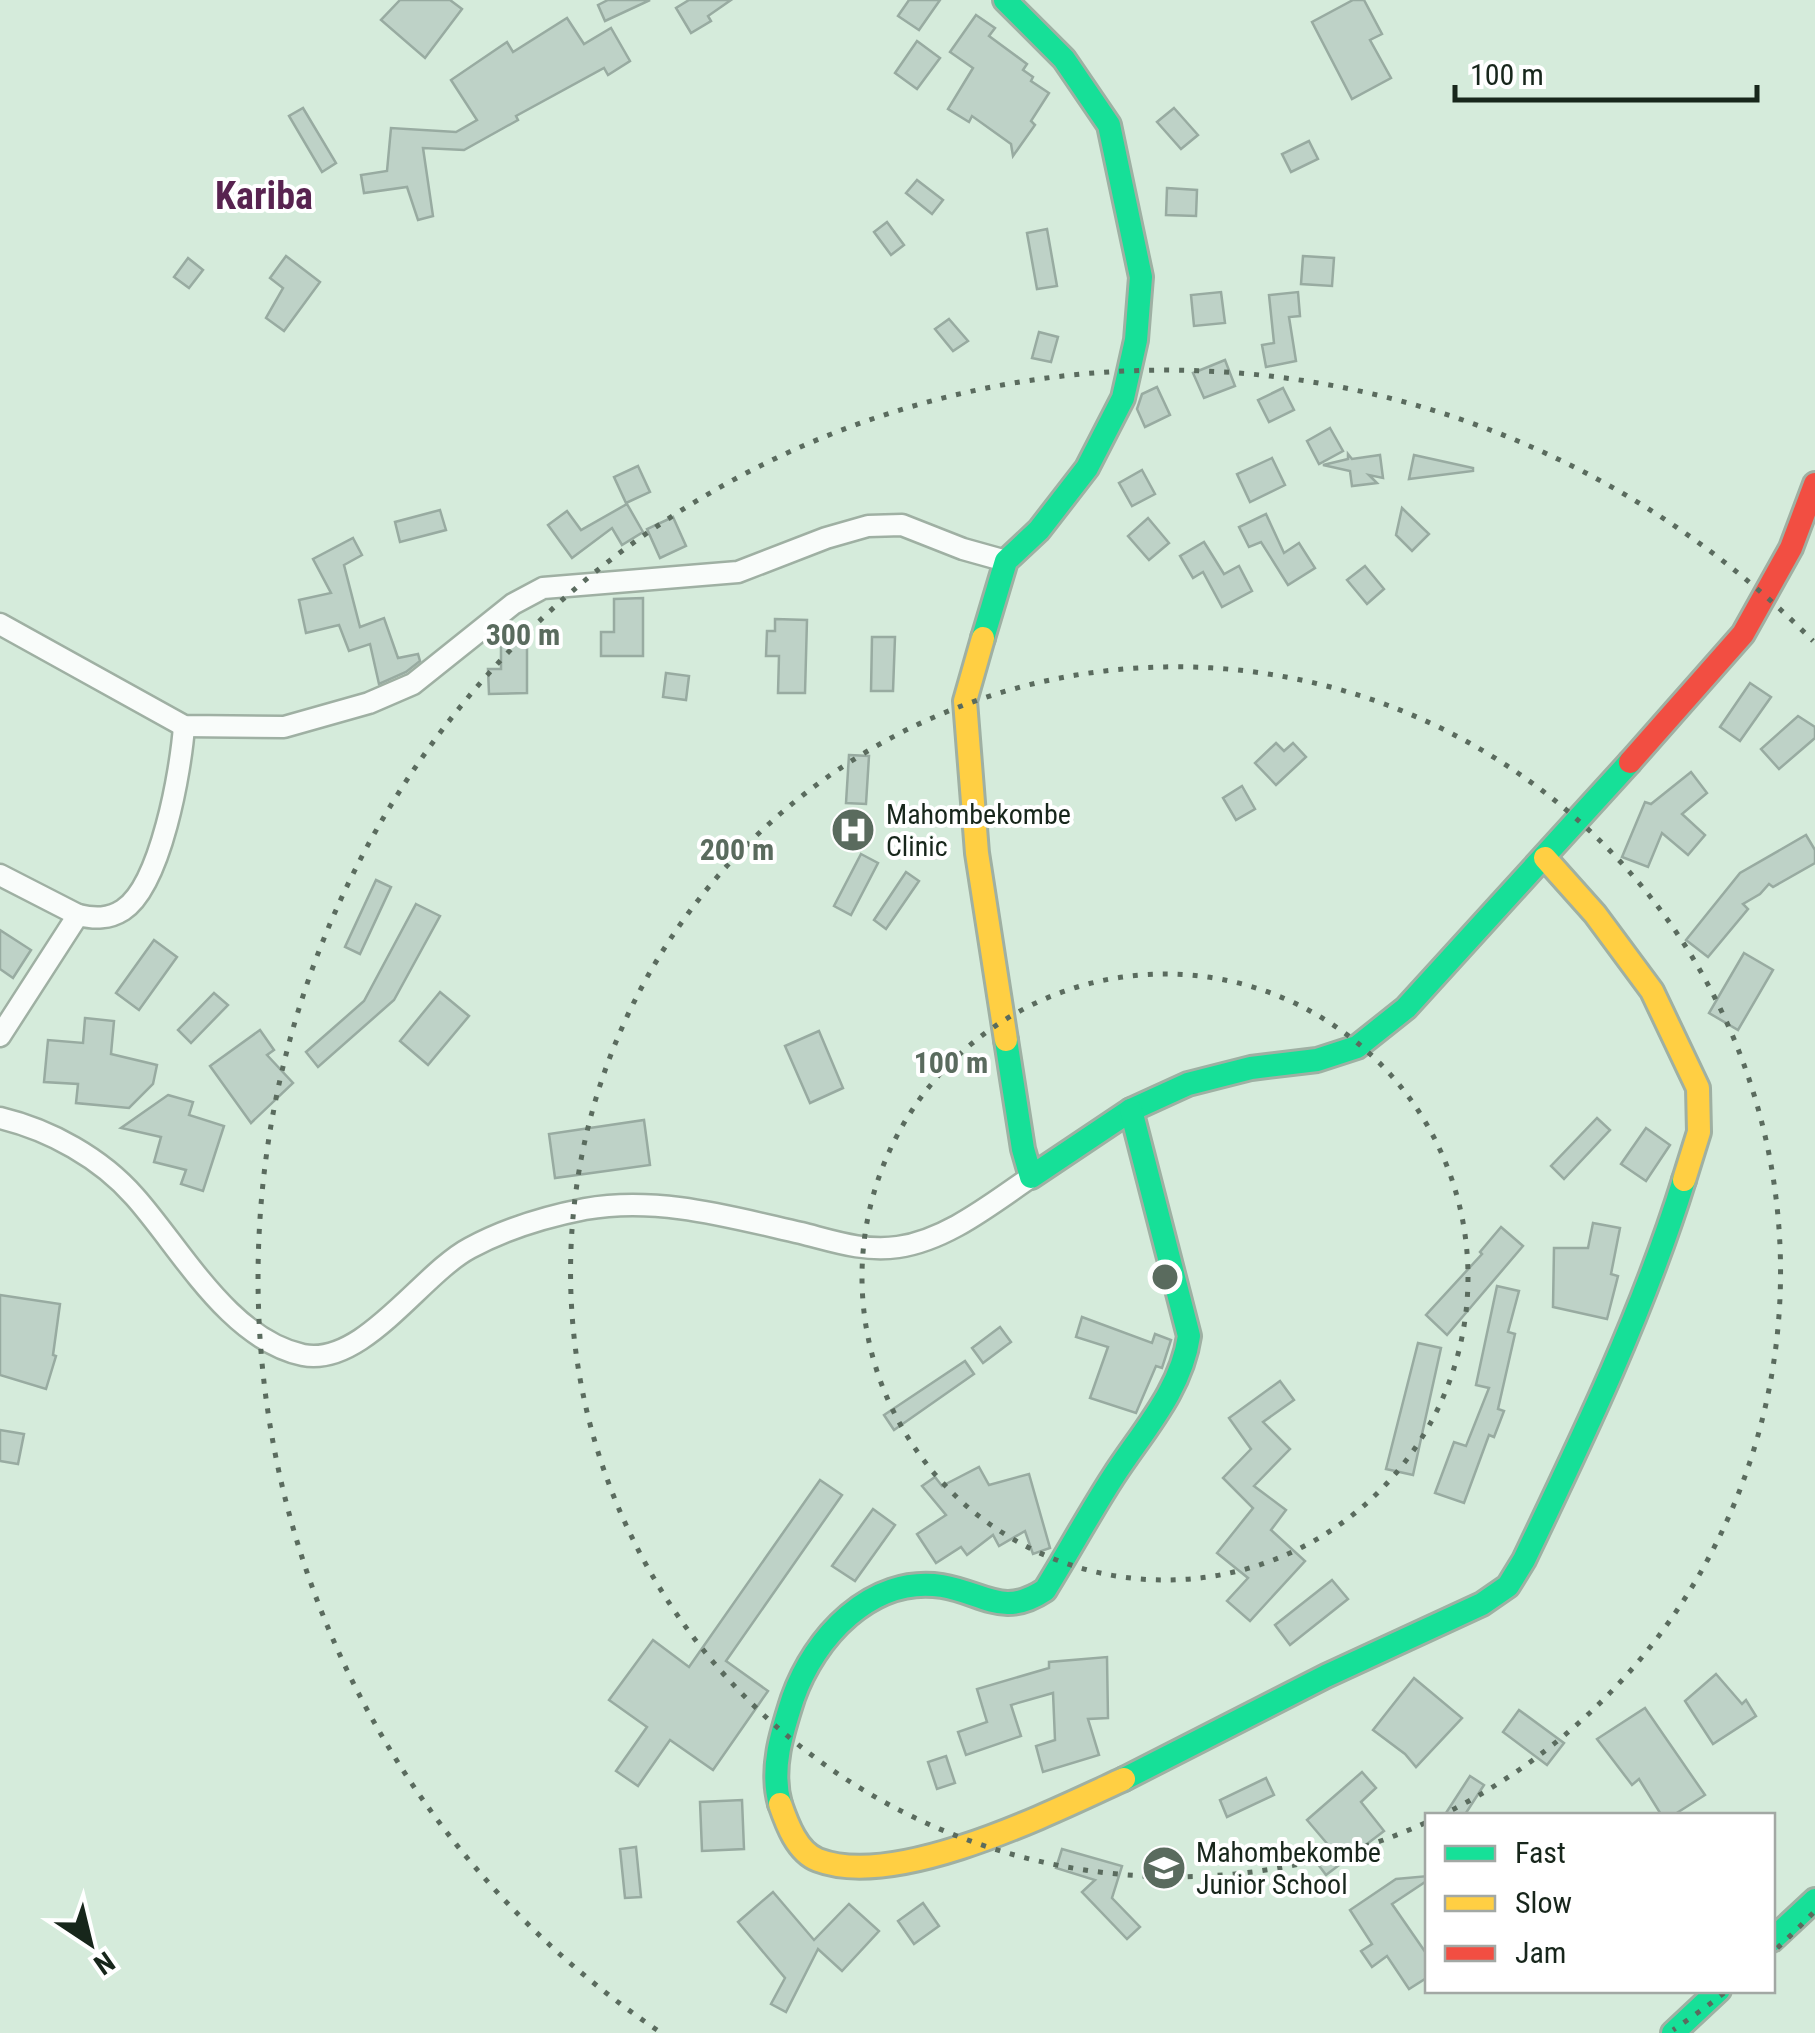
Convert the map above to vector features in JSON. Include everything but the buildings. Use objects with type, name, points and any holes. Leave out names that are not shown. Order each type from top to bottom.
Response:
[{"type":"street","points":[[1005,0],[1064,59],[1108,126],[1141,277],[1136,340],[1123,398],[1087,468],[1040,530],[1006,561],[964,701],[977,853],[1023,1149],[1031,1177]]},
{"type":"street","points":[[0,1118],[73,1147],[106,1168],[134,1196],[211,1294],[270,1343],[307,1356],[349,1348],[392,1315],[427,1278],[468,1249],[538,1218],[608,1205],[660,1205],[719,1214],[868,1249],[900,1247],[931,1238],[970,1218],[1131,1110],[1188,1084],[1251,1068],[1317,1060],[1357,1046],[1406,1008],[1743,634],[1791,548],[1815,484]]},
{"type":"street","points":[[0,624],[184,726],[284,727],[369,702],[413,684],[512,604],[543,588],[738,572],[868,526],[902,526],[962,550],[1006,561]]},
{"type":"street","points":[[0,875],[78,915],[110,917],[126,908],[143,890],[168,822],[182,761],[184,726]]},
{"type":"street","points":[[1131,1110],[1189,1336],[1189,1352],[1181,1373],[1045,1590],[1033,1600],[1007,1605],[935,1585],[906,1587],[880,1598],[828,1633],[794,1695],[776,1763],[775,1796],[799,1846],[819,1861],[854,1868],[903,1864],[1003,1832],[1137,1773],[1304,1687],[1482,1604],[1508,1586],[1611,1378],[1662,1250],[1700,1132],[1698,1088],[1652,991],[1595,914],[1545,858]]},
{"type":"street","points":[[0,1036],[78,915]]},
{"type":"street","points":[[1775,1937],[1815,1900]]},
{"type":"street","points":[[1672,2033],[1716,1993]]},
{"type":"traffic: fast","points":[[983,638],[1006,561],[1039,530],[1087,468],[1123,398],[1136,340],[1141,277],[1109,125],[1064,59],[1005,0]]},
{"type":"traffic: fast","points":[[1006,1040],[1031,1177],[1131,1110],[1188,1084],[1251,1068],[1317,1060],[1357,1047],[1406,1008],[1630,762]]},
{"type":"traffic: fast","points":[[780,1804],[776,1777],[785,1724],[803,1676],[831,1633],[869,1601],[892,1590],[916,1585],[957,1589],[1005,1603],[1045,1590],[1169,1393],[1189,1336],[1131,1110]]},
{"type":"traffic: fast","points":[[1124,1779],[1326,1676],[1482,1604],[1508,1586],[1524,1560],[1611,1373],[1684,1180]]},
{"type":"traffic: fast","points":[[1775,1937],[1815,1900]]},
{"type":"traffic: fast","points":[[1673,2033],[1716,1993]]},
{"type":"traffic: slow","points":[[983,638],[965,701],[977,853],[1006,1040]]},
{"type":"traffic: slow","points":[[1545,858],[1595,914],[1652,991],[1698,1088],[1699,1132],[1684,1180]]},
{"type":"traffic: slow","points":[[780,1804],[804,1851],[818,1860],[851,1866],[889,1865],[973,1843],[1124,1779]]},
{"type":"traffic: jam","points":[[1630,762],[1743,634],[1791,548],[1815,484]]},
{"type":"place","name":"Mahombekombe Clinic","points":[[853,830]]},
{"type":"place","name":"Mahombekombe Junior School","points":[[1164,1868]]},
{"type":"district","name":"Kariba","points":[[264,196]]}]
